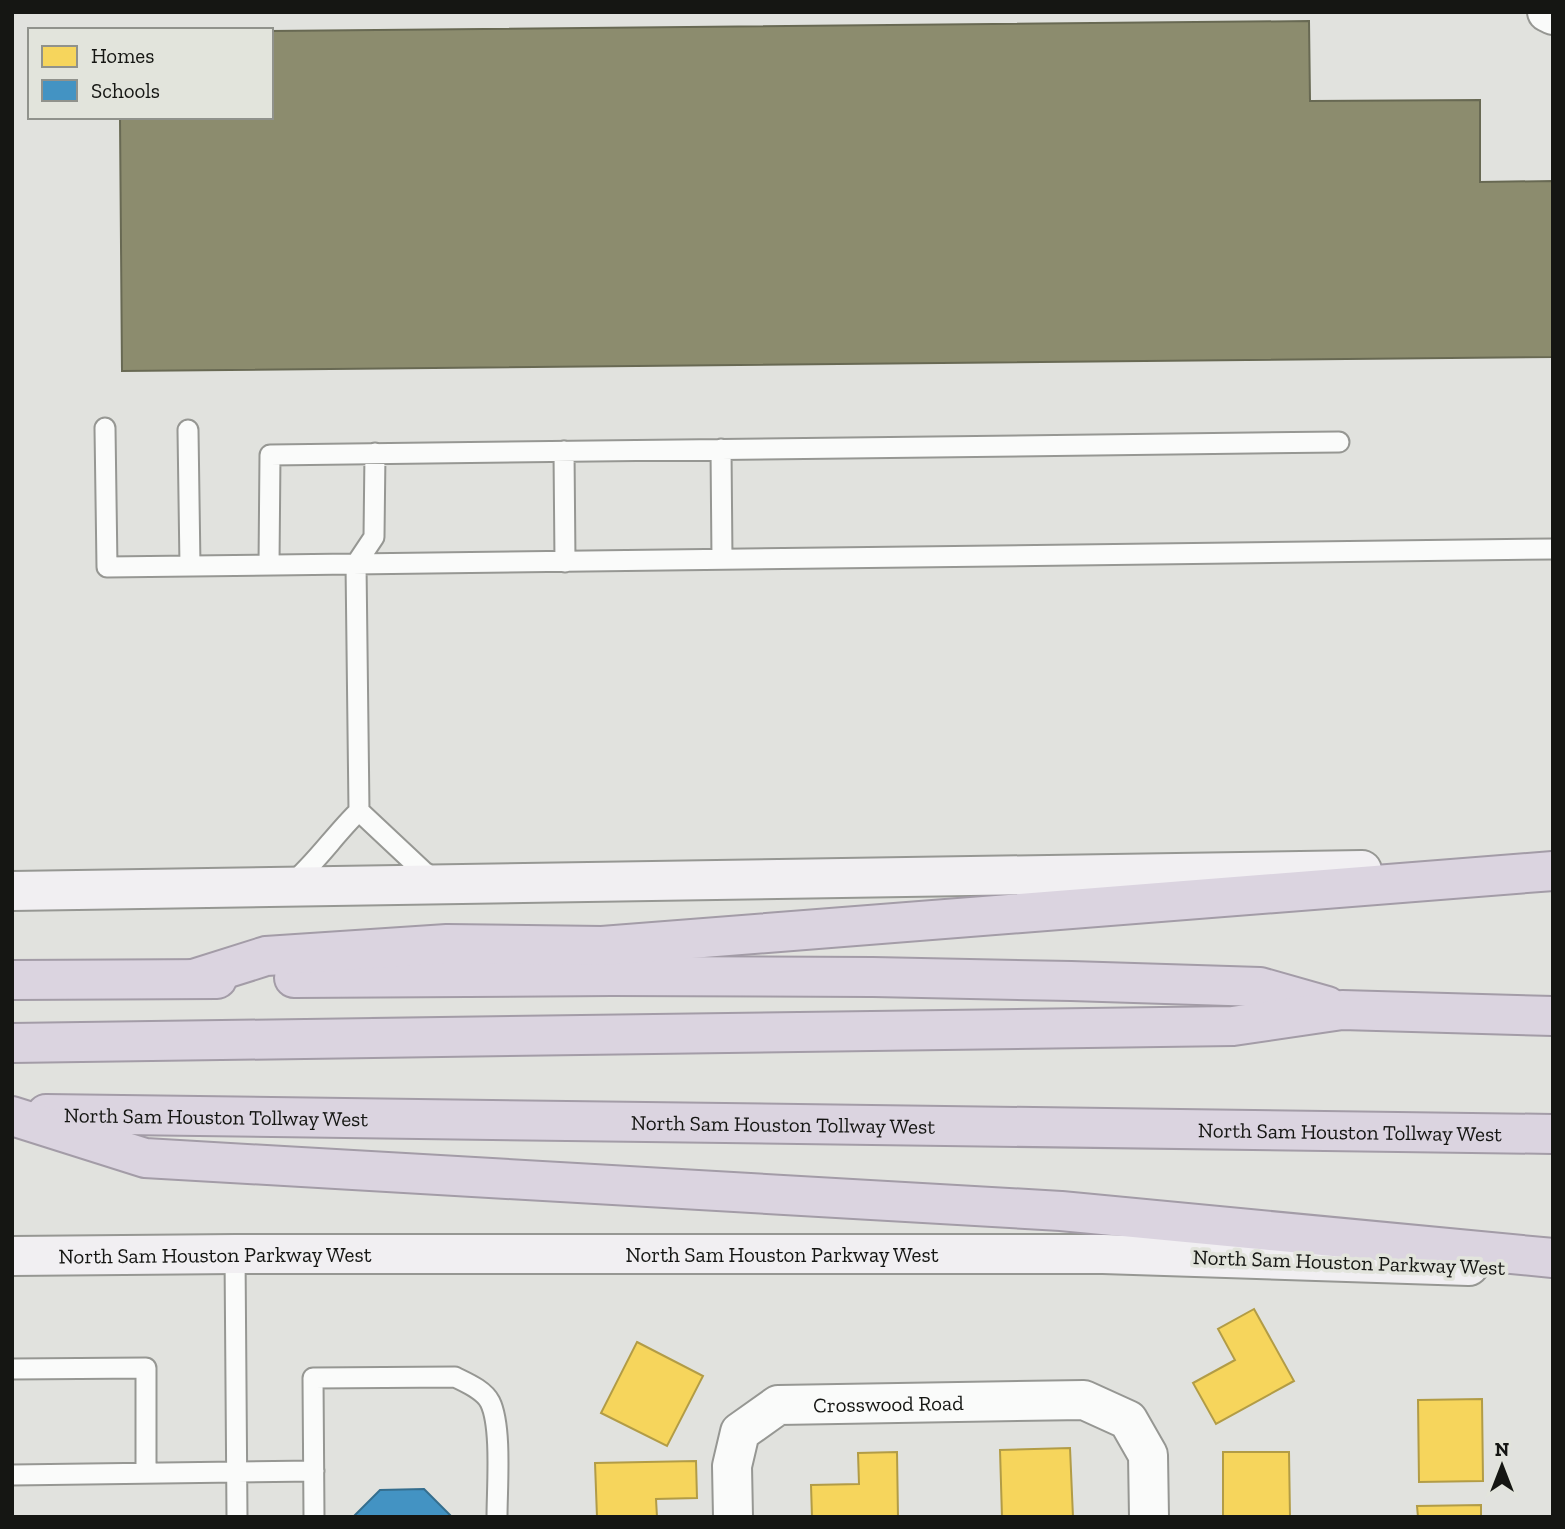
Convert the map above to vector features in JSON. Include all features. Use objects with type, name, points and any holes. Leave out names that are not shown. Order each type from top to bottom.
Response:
[{"type":"highway","points":[[193,979],[267,956],[447,944],[602,946],[1553,869]]},
{"type":"highway","points":[[12,980],[639,976],[1084,981],[1260,987],[1342,1010]]},
{"type":"highway","points":[[12,1043],[1233,1026],[1342,1010],[1553,1016]]},
{"type":"highway","points":[[12,1115],[145,1158],[1061,1211],[1553,1258]]},
{"type":"highway","name":"North Sam Houston Tollway West","points":[[12,1115],[1553,1134]]},
{"type":"main road","points":[[12,891],[1553,869]]},
{"type":"main road","name":"North Sam Houston Parkway West","points":[[12,1256],[1103,1254],[1553,1269]]},
{"type":"street","points":[[1547,12],[1553,15]]},
{"type":"street","name":"Crosswood Road","points":[[733,1517],[732,1466],[740,1432],[778,1405],[1084,1400],[1128,1420],[1148,1455],[1149,1517]]},
{"type":"lane","points":[[105,428],[107,567],[1553,549]]},
{"type":"lane","points":[[188,430],[190,566]]},
{"type":"lane","points":[[269,565],[270,455],[1339,442]]},
{"type":"lane","points":[[721,449],[722,559]]},
{"type":"lane","points":[[564,451],[565,562]]},
{"type":"lane","points":[[375,453],[374,537],[356,564],[359,811],[423,871],[443,885]]},
{"type":"lane","points":[[289,887],[309,869],[344,825],[359,811]]},
{"type":"lane","points":[[235,1254],[237,1517]]},
{"type":"lane","points":[[12,1369],[146,1368],[146,1473]]},
{"type":"lane","points":[[314,1517],[313,1378],[455,1377],[474,1386],[490,1401],[496,1427],[497,1517]]},
{"type":"lane","points":[[12,1475],[314,1471]]},
{"type":"building: Homes","points":[[1254,1309],[1294,1381],[1216,1424],[1193,1383],[1235,1360],[1218,1329]]},
{"type":"building: Homes","points":[[637,1342],[703,1376],[667,1446],[601,1413]]},
{"type":"building: Homes","points":[[1482,1399],[1483,1481],[1419,1482],[1418,1400]]},
{"type":"building: Homes","points":[[1070,1448],[1073,1517],[1002,1517],[1000,1450]]},
{"type":"building: Homes","points":[[897,1452],[898,1517],[812,1517],[811,1485],[859,1484],[858,1453]]},
{"type":"building: Homes","points":[[1223,1452],[1289,1452],[1290,1517],[1223,1517]]},
{"type":"building: Homes","points":[[696,1461],[697,1498],[656,1499],[657,1517],[597,1517],[595,1463]]},
{"type":"building: Homes","points":[[1481,1505],[1481,1517],[1418,1517],[1417,1506]]},
{"type":"building: Schools","points":[[424,1489],[452,1517],[353,1517],[380,1490]]},
{"type":"building: Industry","points":[[1309,21],[1310,101],[1480,100],[1480,182],[1553,181],[1553,357],[122,371],[120,119],[273,119],[273,31]]}]
